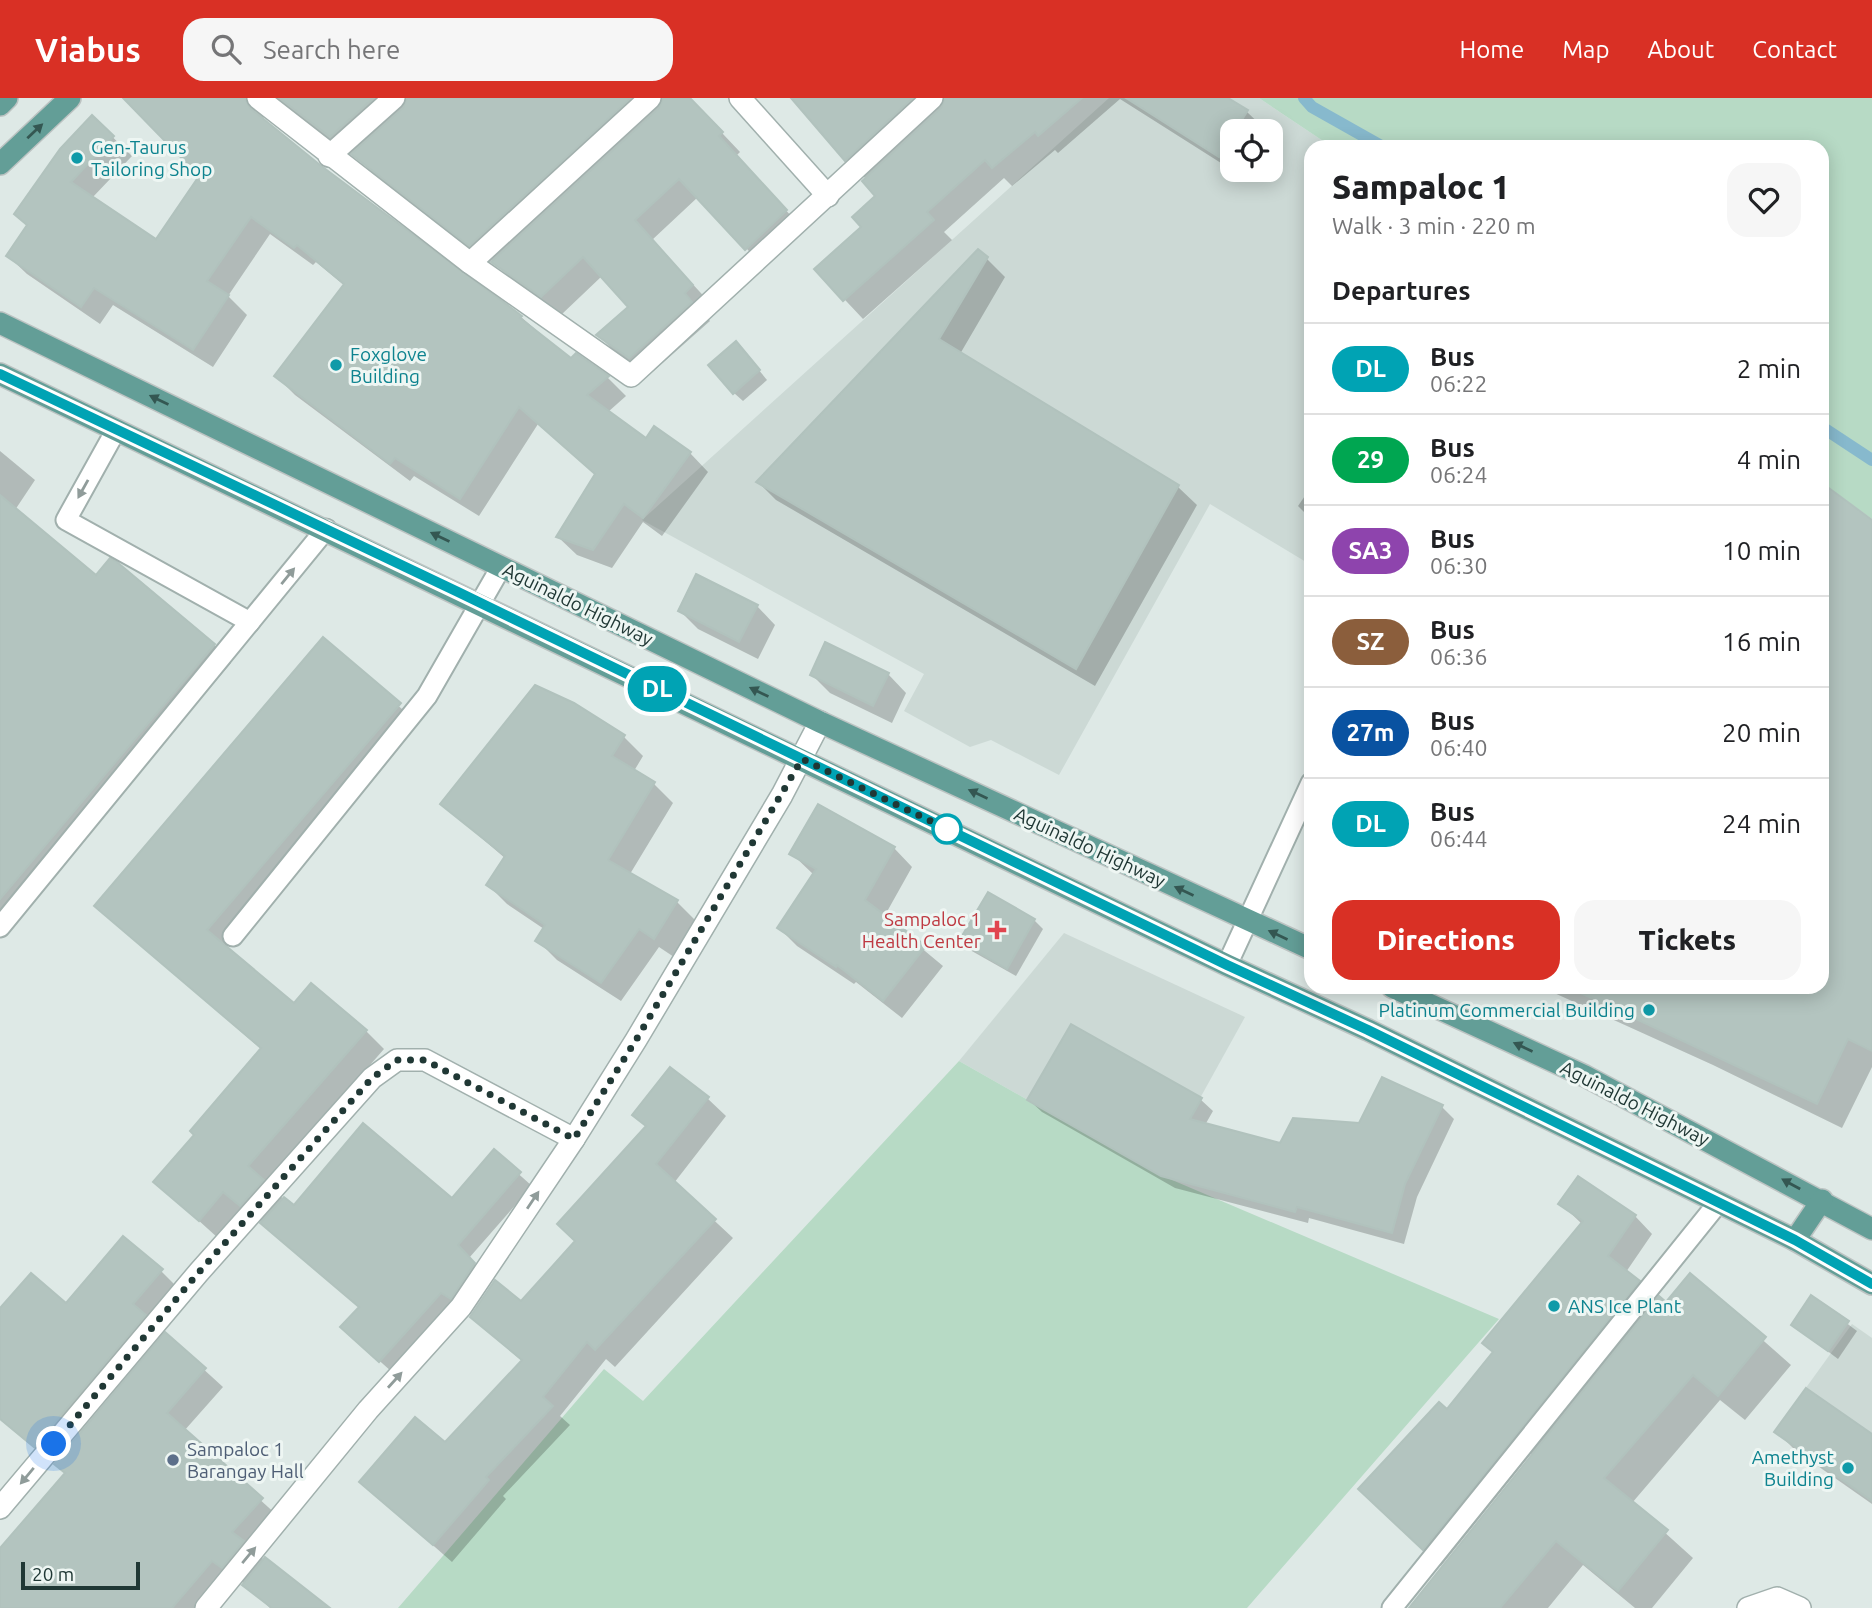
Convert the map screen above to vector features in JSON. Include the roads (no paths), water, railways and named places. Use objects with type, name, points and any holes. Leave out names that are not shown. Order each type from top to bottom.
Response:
[{"type":"main road","points":[[0,105],[7,98]]},
{"type":"main road","points":[[0,164],[70,98]]},
{"type":"main road","name":"Aguinaldo Highway","points":[[0,323],[820,722],[1304,947]]},
{"type":"main road","points":[[0,374],[1227,965],[1368,1030],[1795,1240],[1872,1284]]},
{"type":"main road","name":"Aguinaldo Highway","points":[[1407,994],[1585,1076],[1872,1229]]},
{"type":"main road","points":[[1795,1240],[1822,1200]]},
{"type":"street","points":[[258,98],[329,156],[471,263],[631,376],[932,98]]},
{"type":"street","points":[[329,156],[394,98]]},
{"type":"street","points":[[471,263],[650,98]]},
{"type":"street","points":[[740,98],[828,196]]},
{"type":"street","points":[[206,1608],[368,1410],[461,1307],[574,1139],[636,1040],[802,759],[820,722]]},
{"type":"street","points":[[0,1508],[199,1272],[372,1078],[397,1060],[425,1060],[574,1139]]},
{"type":"street","points":[[1748,1608],[1777,1598],[1799,1608]]},
{"type":"lane","points":[[116,430],[66,520],[250,622]]},
{"type":"lane","points":[[0,927],[326,529]]},
{"type":"lane","points":[[233,936],[427,695],[501,567]]},
{"type":"lane","points":[[1227,965],[1304,797]]},
{"type":"lane","points":[[1392,1608],[1718,1203]]},
{"type":"waterway","points":[[1304,98],[1312,107],[1371,140]]},
{"type":"waterway","points":[[1829,432],[1872,460]]},
{"type":"place","name":"Gen-Taurus Tailoring Shop","points":[[77,158]]},
{"type":"place","name":"Foxglove Building","points":[[336,365]]},
{"type":"place","name":"Sampaloc 1 Health Center","points":[[997,930]]},
{"type":"place","name":"Platinum Commercial Building","points":[[1649,1010]]},
{"type":"place","name":"ANS Ice Plant","points":[[1554,1306]]},
{"type":"place","name":"Sampaloc 1 Barangay Hall","points":[[173,1460]]},
{"type":"place","name":"Amethyst Building","points":[[1848,1468]]}]
